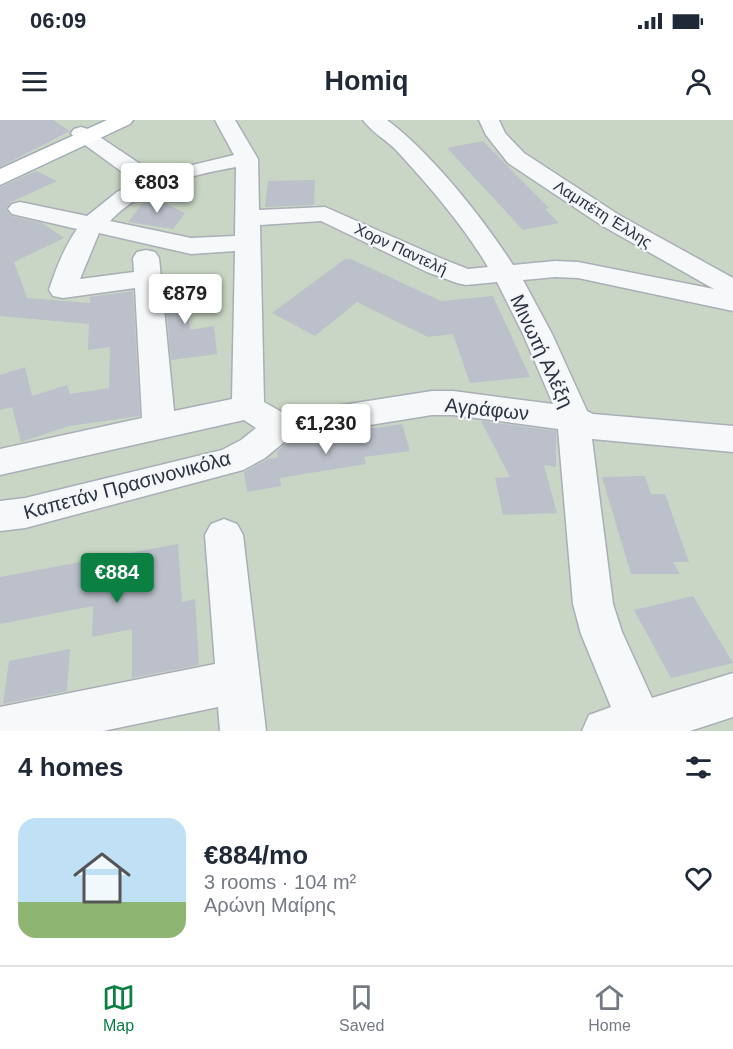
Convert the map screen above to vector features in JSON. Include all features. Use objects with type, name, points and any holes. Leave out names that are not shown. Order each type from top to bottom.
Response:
[{"type":"main road","points":[[0,171],[75,128],[109,120]]},
{"type":"main road","points":[[0,178],[75,128],[123,120]]},
{"type":"street","points":[[225,120],[247,159],[248,408]]},
{"type":"street","name":"Μινωτή Αλέξη","points":[[373,120],[386,128],[464,212],[506,273],[567,399],[573,419],[593,604],[630,729]]},
{"type":"street","name":"Λαμπέτη Έλλης","points":[[489,120],[496,135],[516,158],[610,220],[733,289]]},
{"type":"street","points":[[75,128],[154,184]]},
{"type":"street","points":[[147,278],[63,290],[76,251],[92,226],[116,202],[154,184],[206,167],[247,159]]},
{"type":"street","name":"Χορν Παντελή","points":[[20,209],[145,238],[191,246],[325,214],[466,277],[555,269],[578,270],[733,302]]},
{"type":"street","points":[[145,238],[159,428]]},
{"type":"street","name":"Αγράφων","points":[[280,427],[414,406],[453,403],[573,419],[589,426],[733,439]]},
{"type":"street","points":[[0,462],[248,408],[280,427]]},
{"type":"street","name":"Καπετάν Πρασινονικόλα","points":[[0,516],[71,502],[231,461],[253,449],[280,427]]},
{"type":"street","points":[[224,535],[243,731]]},
{"type":"street","points":[[0,730],[238,681]]},
{"type":"street","points":[[630,729],[733,695]]},
{"type":"green space","points":[[0,120],[733,120],[733,731],[0,731]]},
{"type":"building","points":[[0,120],[53,120],[70,131],[0,167]]},
{"type":"building","points":[[483,141],[549,208],[545,209],[559,223],[523,230],[447,148]]},
{"type":"building","points":[[36,171],[57,181],[11,202],[6,210],[11,216],[42,223],[64,238],[14,262],[27,298],[90,303],[90,297],[133,291],[140,416],[69,426],[21,442],[12,407],[0,410],[0,375],[25,367],[32,396],[67,385],[70,394],[109,388],[110,347],[88,350],[89,324],[0,316],[0,187]]},
{"type":"building","points":[[315,180],[314,205],[265,207],[268,181]]},
{"type":"building","points":[[149,195],[185,213],[173,229],[128,222]]},
{"type":"building","points":[[345,259],[351,259],[441,301],[493,296],[530,377],[470,383],[453,334],[428,337],[357,302],[315,336],[272,313]]},
{"type":"building","points":[[187,279],[190,330],[214,326],[217,354],[171,360],[164,282]]},
{"type":"building","points":[[481,421],[556,431],[556,467],[544,465],[557,513],[503,515],[495,478],[510,477]]},
{"type":"building","points":[[402,424],[410,451],[364,457],[366,464],[280,478],[281,486],[247,492],[244,472],[268,459],[278,457],[277,451],[290,440]]},
{"type":"building","points":[[645,476],[651,494],[665,494],[689,562],[673,562],[680,574],[631,574],[602,477]]},
{"type":"building","points":[[178,544],[182,602],[195,599],[199,665],[132,678],[132,629],[92,637],[93,606],[0,624],[0,577]]},
{"type":"building","points":[[693,596],[733,663],[671,678],[634,610]]},
{"type":"building","points":[[70,649],[67,691],[3,704],[9,661]]}]
